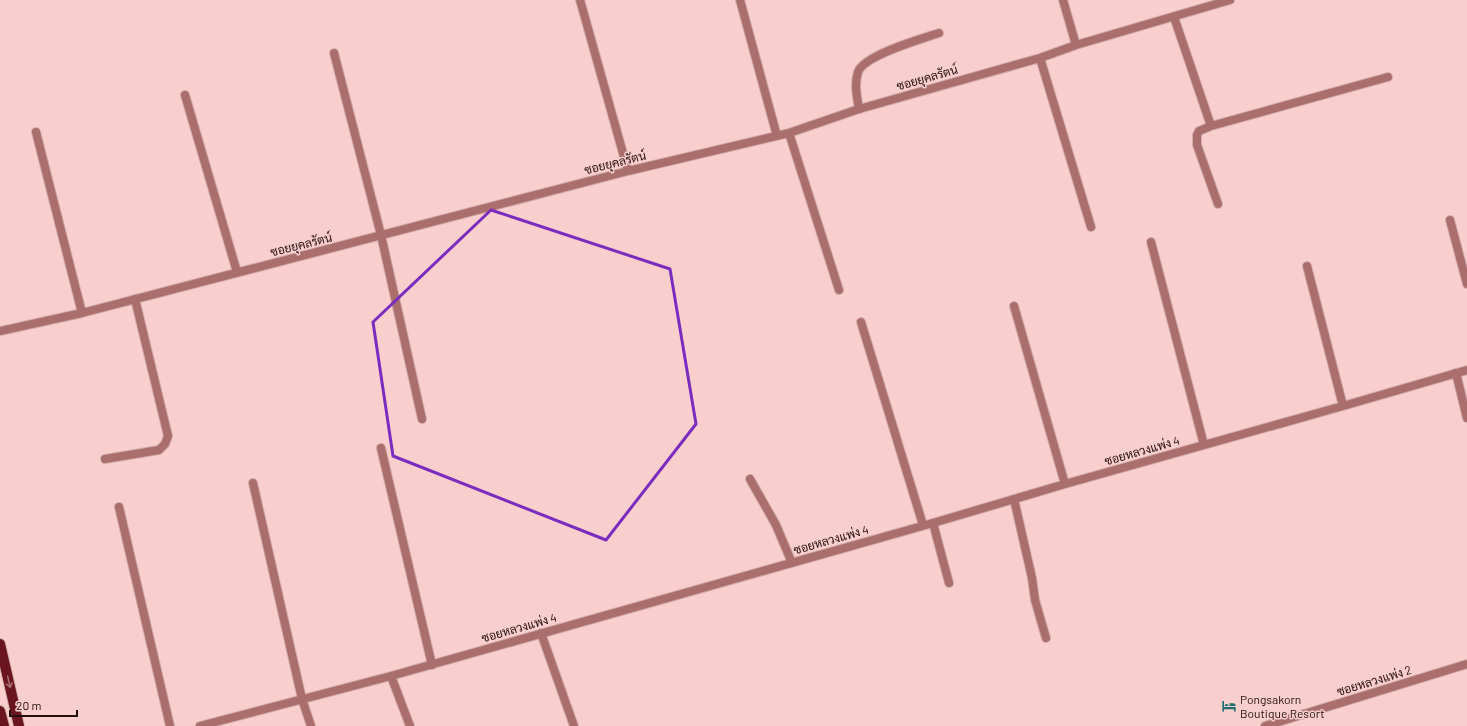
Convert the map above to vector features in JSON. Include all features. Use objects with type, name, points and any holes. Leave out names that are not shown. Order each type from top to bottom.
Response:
[{"type":"main road","points":[[0,644],[19,726]]},
{"type":"main road","points":[[0,711],[4,726]]},
{"type":"street","points":[[580,0],[628,171]]},
{"type":"street","points":[[740,0],[777,136]]},
{"type":"street","points":[[1063,0],[1076,45]]},
{"type":"street","name":"ซอยยุคลรัตน์","points":[[0,331],[135,300],[237,272],[628,171],[789,133],[859,109],[1040,58],[1076,45],[1174,17],[1219,1],[1230,0]]},
{"type":"street","points":[[1174,17],[1211,126]]},
{"type":"street","points":[[859,109],[855,84],[859,71],[870,60],[897,48],[939,33]]},
{"type":"street","points":[[334,53],[381,235],[422,419]]},
{"type":"street","points":[[1040,58],[1091,227]]},
{"type":"street","points":[[1218,204],[1196,144],[1199,131],[1211,126],[1388,77]]},
{"type":"street","points":[[185,95],[237,272]]},
{"type":"street","points":[[36,132],[82,313]]},
{"type":"street","points":[[789,133],[839,290]]},
{"type":"street","points":[[1450,220],[1467,284]]},
{"type":"street","points":[[1151,242],[1204,445]]},
{"type":"street","points":[[1307,266],[1343,406]]},
{"type":"street","points":[[105,460],[159,450],[165,444],[168,436],[135,300]]},
{"type":"street","points":[[1014,306],[1065,484]]},
{"type":"street","points":[[861,322],[923,526]]},
{"type":"street","name":"ซอยหลวงแพ่ง 4","points":[[200,726],[432,665],[1467,370]]},
{"type":"street","points":[[1456,373],[1467,418]]},
{"type":"street","points":[[381,448],[432,665]]},
{"type":"street","points":[[750,479],[776,525],[792,563]]},
{"type":"street","points":[[253,483],[302,698],[312,726]]},
{"type":"street","points":[[1014,499],[1032,578],[1035,600],[1046,638]]},
{"type":"street","points":[[119,508],[170,726]]},
{"type":"street","points":[[934,523],[949,583]]},
{"type":"street","points":[[541,634],[574,726]]},
{"type":"street","name":"ซอยหลวงแพ่ง 2","points":[[1264,726],[1467,664]]},
{"type":"street","points":[[391,676],[410,726]]},
{"type":"highlighted area","points":[[491,210],[670,269],[696,424],[606,540],[393,456],[373,322]]},
{"type":"place","name":"Pongsakorn Boutique Resort","points":[[1229,706]]}]
